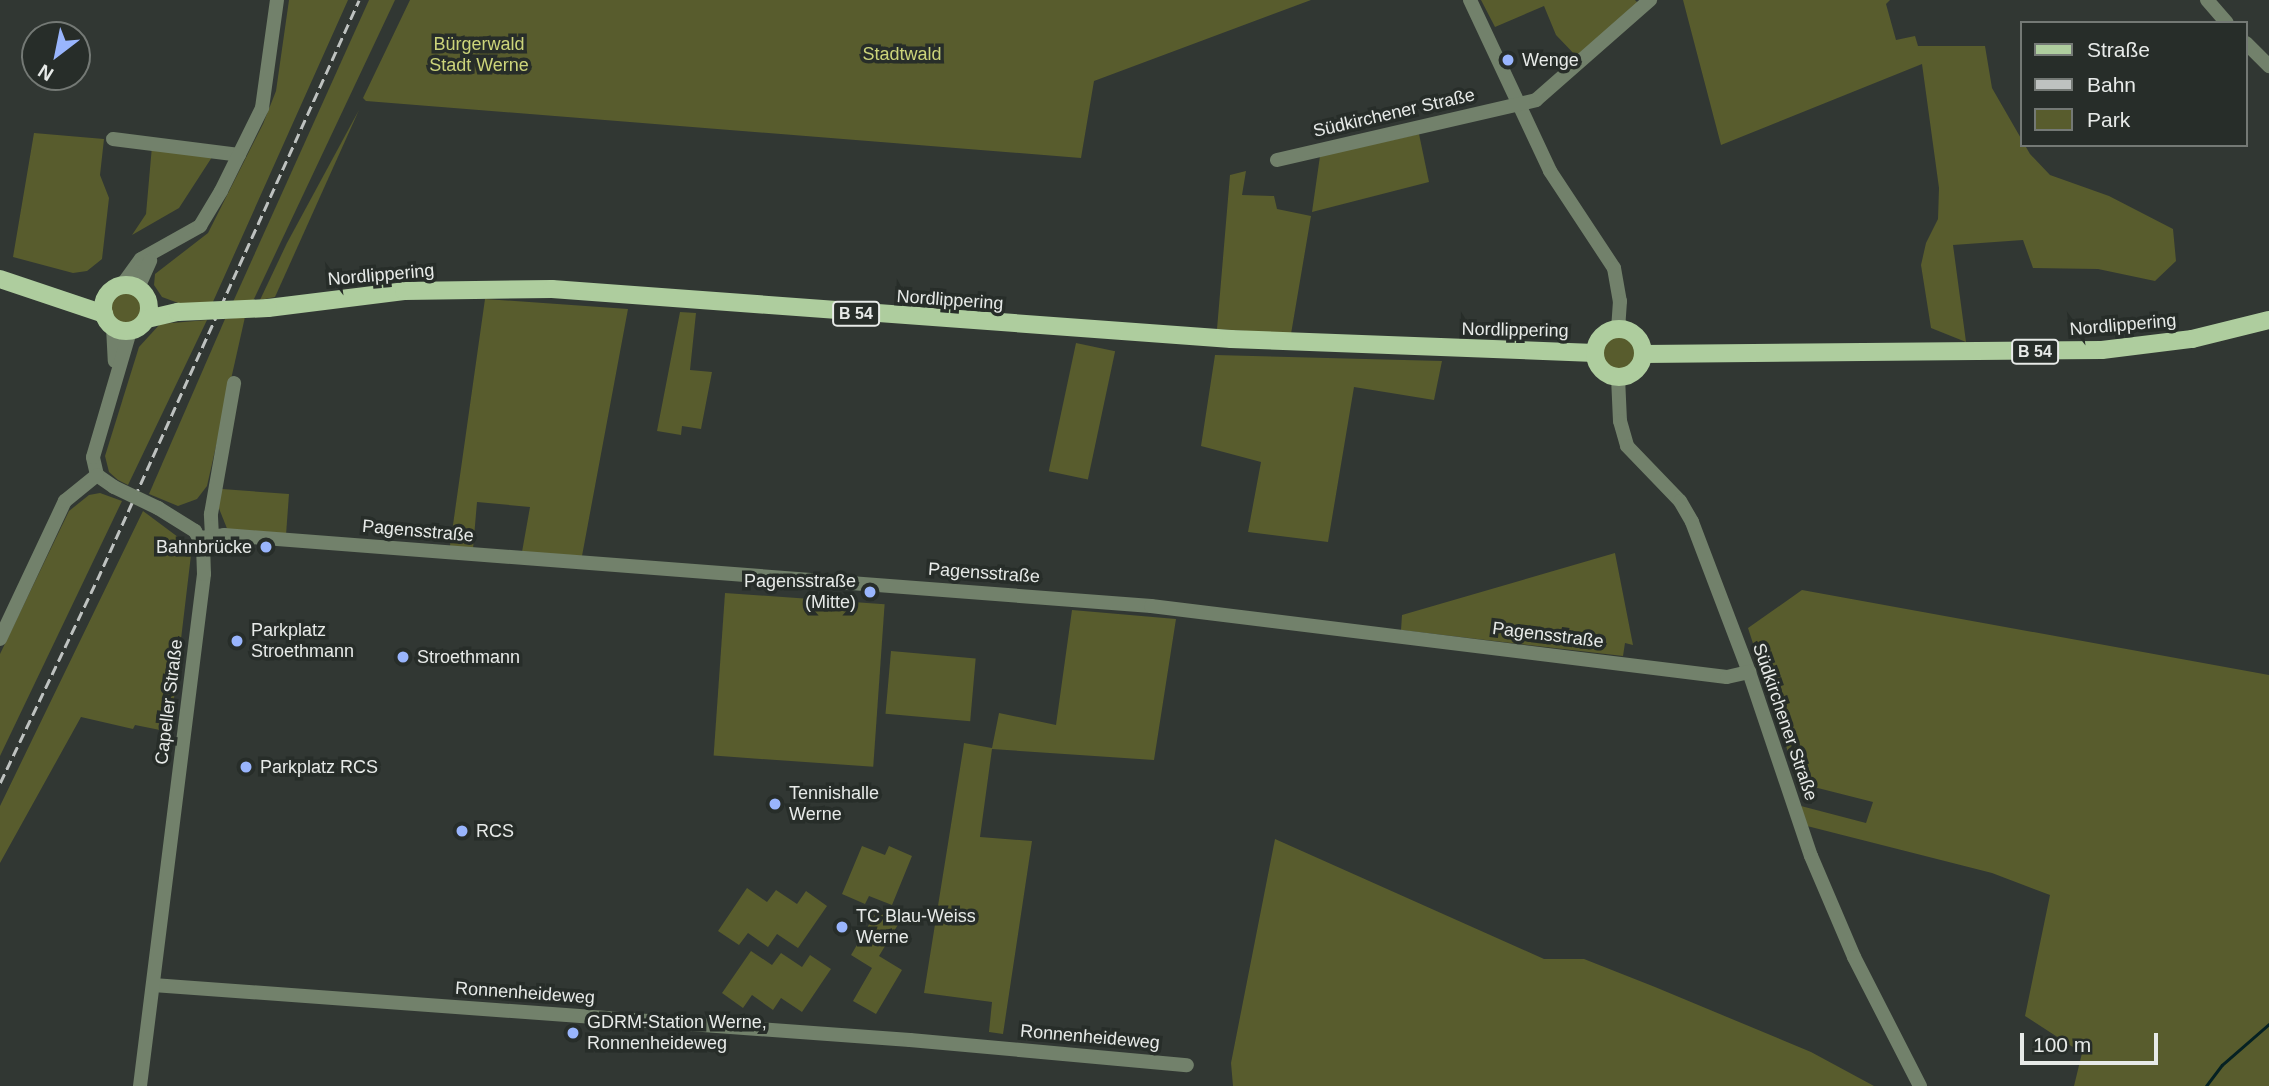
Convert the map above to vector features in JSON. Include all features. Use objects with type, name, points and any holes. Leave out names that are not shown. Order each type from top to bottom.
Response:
[{"type":"main road","points":[[0,279],[113,317]]},
{"type":"main road","name":"Nordlippering","points":[[139,298],[178,312],[268,308],[404,291],[552,289],[1231,340],[1595,353]]},
{"type":"main road","points":[[113,317],[139,298]]},
{"type":"main road","points":[[113,317],[139,298]]},
{"type":"main road","name":"Nordlippering","points":[[1643,355],[2102,350],[2192,339],[2269,320]]},
{"type":"main road","points":[[1618,329],[1633,334],[1643,355],[1638,368],[1618,377],[1604,372],[1595,353],[1603,336],[1618,329]]},
{"type":"street","points":[[139,298],[145,267],[164,247],[200,226],[239,155],[264,98],[277,0]]},
{"type":"street","points":[[1470,0],[1550,171],[1614,268],[1620,301],[1618,329]]},
{"type":"street","name":"Südkirchener Straße","points":[[1277,160],[1520,106],[1552,88],[1650,0]]},
{"type":"street","points":[[2207,0],[2225,21]]},
{"type":"street","points":[[2248,45],[2269,66]]},
{"type":"street","points":[[113,139],[239,155]]},
{"type":"street","points":[[113,317],[114,384],[94,448],[97,475],[114,487],[189,524],[206,537],[234,383]]},
{"type":"street","name":"Südkirchener Straße","points":[[1618,377],[1620,421],[1627,446],[1680,501],[1692,522],[1749,672],[1811,856],[1854,957],[1920,1086]]},
{"type":"street","points":[[0,639],[65,501],[97,475]]},
{"type":"street","name":"Pagensstraße","points":[[206,537],[1151,606],[1727,677],[1749,672]]},
{"type":"street","name":"Capeller Straße","points":[[140,1086],[200,608],[206,537]]},
{"type":"street","name":"Ronnenheideweg","points":[[153,985],[910,1040],[1187,1065]]},
{"type":"green space","points":[[289,0],[348,0],[212,304],[181,304],[162,297],[154,285],[155,274],[208,233],[263,124],[276,91]]},
{"type":"green space","points":[[369,0],[395,0],[253,301],[233,302]]},
{"type":"green space","points":[[410,0],[1311,0],[1094,81],[1081,158],[366,101],[363,98]]},
{"type":"green space","points":[[1481,0],[1635,0],[1640,5],[1578,58],[1556,35],[1544,6],[1495,27]]},
{"type":"green space","points":[[1683,0],[1890,0],[1886,4],[1896,40],[1915,36],[1918,46],[1985,46],[1992,88],[2021,138],[2021,147],[2026,147],[2050,175],[2109,196],[2173,229],[2176,261],[2155,281],[2098,269],[2033,268],[2023,240],[1953,245],[1966,342],[1931,328],[1921,265],[1926,243],[1938,219],[1939,188],[1922,64],[1721,145]]},
{"type":"green space","points":[[359,110],[275,297],[260,300],[287,243]]},
{"type":"green space","points":[[34,133],[104,139],[100,175],[109,198],[102,259],[87,271],[73,273],[13,257]]},
{"type":"green space","points":[[1419,134],[1429,182],[1312,212],[1320,156]]},
{"type":"green space","points":[[152,146],[214,154],[179,208],[132,235],[146,214]]},
{"type":"green space","points":[[1246,171],[1242,195],[1274,196],[1277,209],[1311,216],[1291,334],[1217,329],[1230,175]]},
{"type":"green space","points":[[127,291],[140,296],[145,309],[140,322],[127,327],[114,322],[109,309],[114,296]]},
{"type":"green space","points":[[485,299],[628,309],[582,556],[522,552],[530,507],[477,502],[473,549],[450,546]]},
{"type":"green space","points":[[680,312],[696,313],[690,370],[712,372],[701,429],[682,426],[681,435],[657,431]]},
{"type":"green space","points":[[245,317],[207,486],[197,499],[178,506],[149,494],[225,319]]},
{"type":"green space","points":[[207,320],[128,485],[118,480],[109,472],[105,456],[139,347],[160,324]]},
{"type":"green space","points":[[1619,335],[1632,340],[1637,353],[1632,366],[1619,371],[1606,366],[1601,353],[1606,340]]},
{"type":"green space","points":[[1076,343],[1115,351],[1088,479],[1049,471]]},
{"type":"green space","points":[[1215,355],[1442,361],[1434,400],[1354,387],[1328,542],[1248,532],[1261,462],[1201,446]]},
{"type":"green space","points":[[222,489],[289,494],[286,535],[228,531],[216,501]]},
{"type":"green space","points":[[100,493],[122,501],[0,756],[0,654],[69,511],[89,495]]},
{"type":"green space","points":[[143,511],[182,540],[191,555],[170,732],[135,725],[133,729],[81,717],[0,863],[0,806]]},
{"type":"green space","points":[[1615,553],[1633,645],[1625,643],[1623,656],[1401,630],[1402,615]]},
{"type":"green space","points":[[1802,590],[2269,675],[2269,1086],[2074,1086],[2082,1053],[2025,1016],[2050,895],[1992,873],[1807,826],[1801,806],[1866,823],[1873,802],[1798,783],[1748,628]]},
{"type":"green space","points":[[725,593],[885,604],[873,767],[714,756]]},
{"type":"green space","points":[[1072,610],[1176,619],[1154,760],[992,749],[980,837],[1032,841],[1003,1034],[989,1032],[992,1002],[924,993],[964,743],[992,748],[999,713],[1056,725]]},
{"type":"green space","points":[[891,651],[976,658],[970,721],[886,714]]},
{"type":"green space","points":[[1275,839],[1544,959],[1584,959],[1811,1052],[1874,1086],[1233,1086],[1231,1063]]},
{"type":"green space","points":[[862,846],[885,855],[889,846],[912,856],[892,905],[869,896],[865,904],[842,894]]},
{"type":"green space","points":[[747,888],[767,902],[776,890],[797,904],[806,891],[827,906],[798,948],[777,934],[768,947],[748,933],[739,945],[718,931]]},
{"type":"green space","points":[[877,911],[899,923],[879,956],[902,970],[876,1014],[853,1001],[872,968],[851,955]]},
{"type":"green space","points":[[751,951],[772,965],[781,953],[802,967],[810,955],[831,969],[802,1012],[781,998],[773,1010],[752,995],[743,1008],[722,993]]},
{"type":"waterway","points":[[2206,1086],[2222,1065],[2269,1024]]},
{"type":"railway","points":[[0,783],[97,580],[359,0]]},
{"type":"place","name":"Wenge","points":[[1508,60]]},
{"type":"place","name":"Bahnbrücke","points":[[266,547]]},
{"type":"place","name":"Pagensstraße (Mitte)","points":[[870,592]]},
{"type":"place","name":"Parkplatz Stroethmann","points":[[237,641]]},
{"type":"place","name":"Stroethmann","points":[[403,657]]},
{"type":"place","name":"Parkplatz RCS","points":[[246,767]]},
{"type":"place","name":"Tennishalle Werne","points":[[775,804]]},
{"type":"place","name":"RCS","points":[[462,831]]},
{"type":"place","name":"TC Blau-Weiss Werne","points":[[842,927]]},
{"type":"place","name":"GDRM-Station Werne, Ronnenheideweg","points":[[573,1033]]},
{"type":"park label","name":"Stadtwald","points":[[902,54]]},
{"type":"park label","name":"Bürgerwald Stadt Werne","points":[[479,55]]}]
